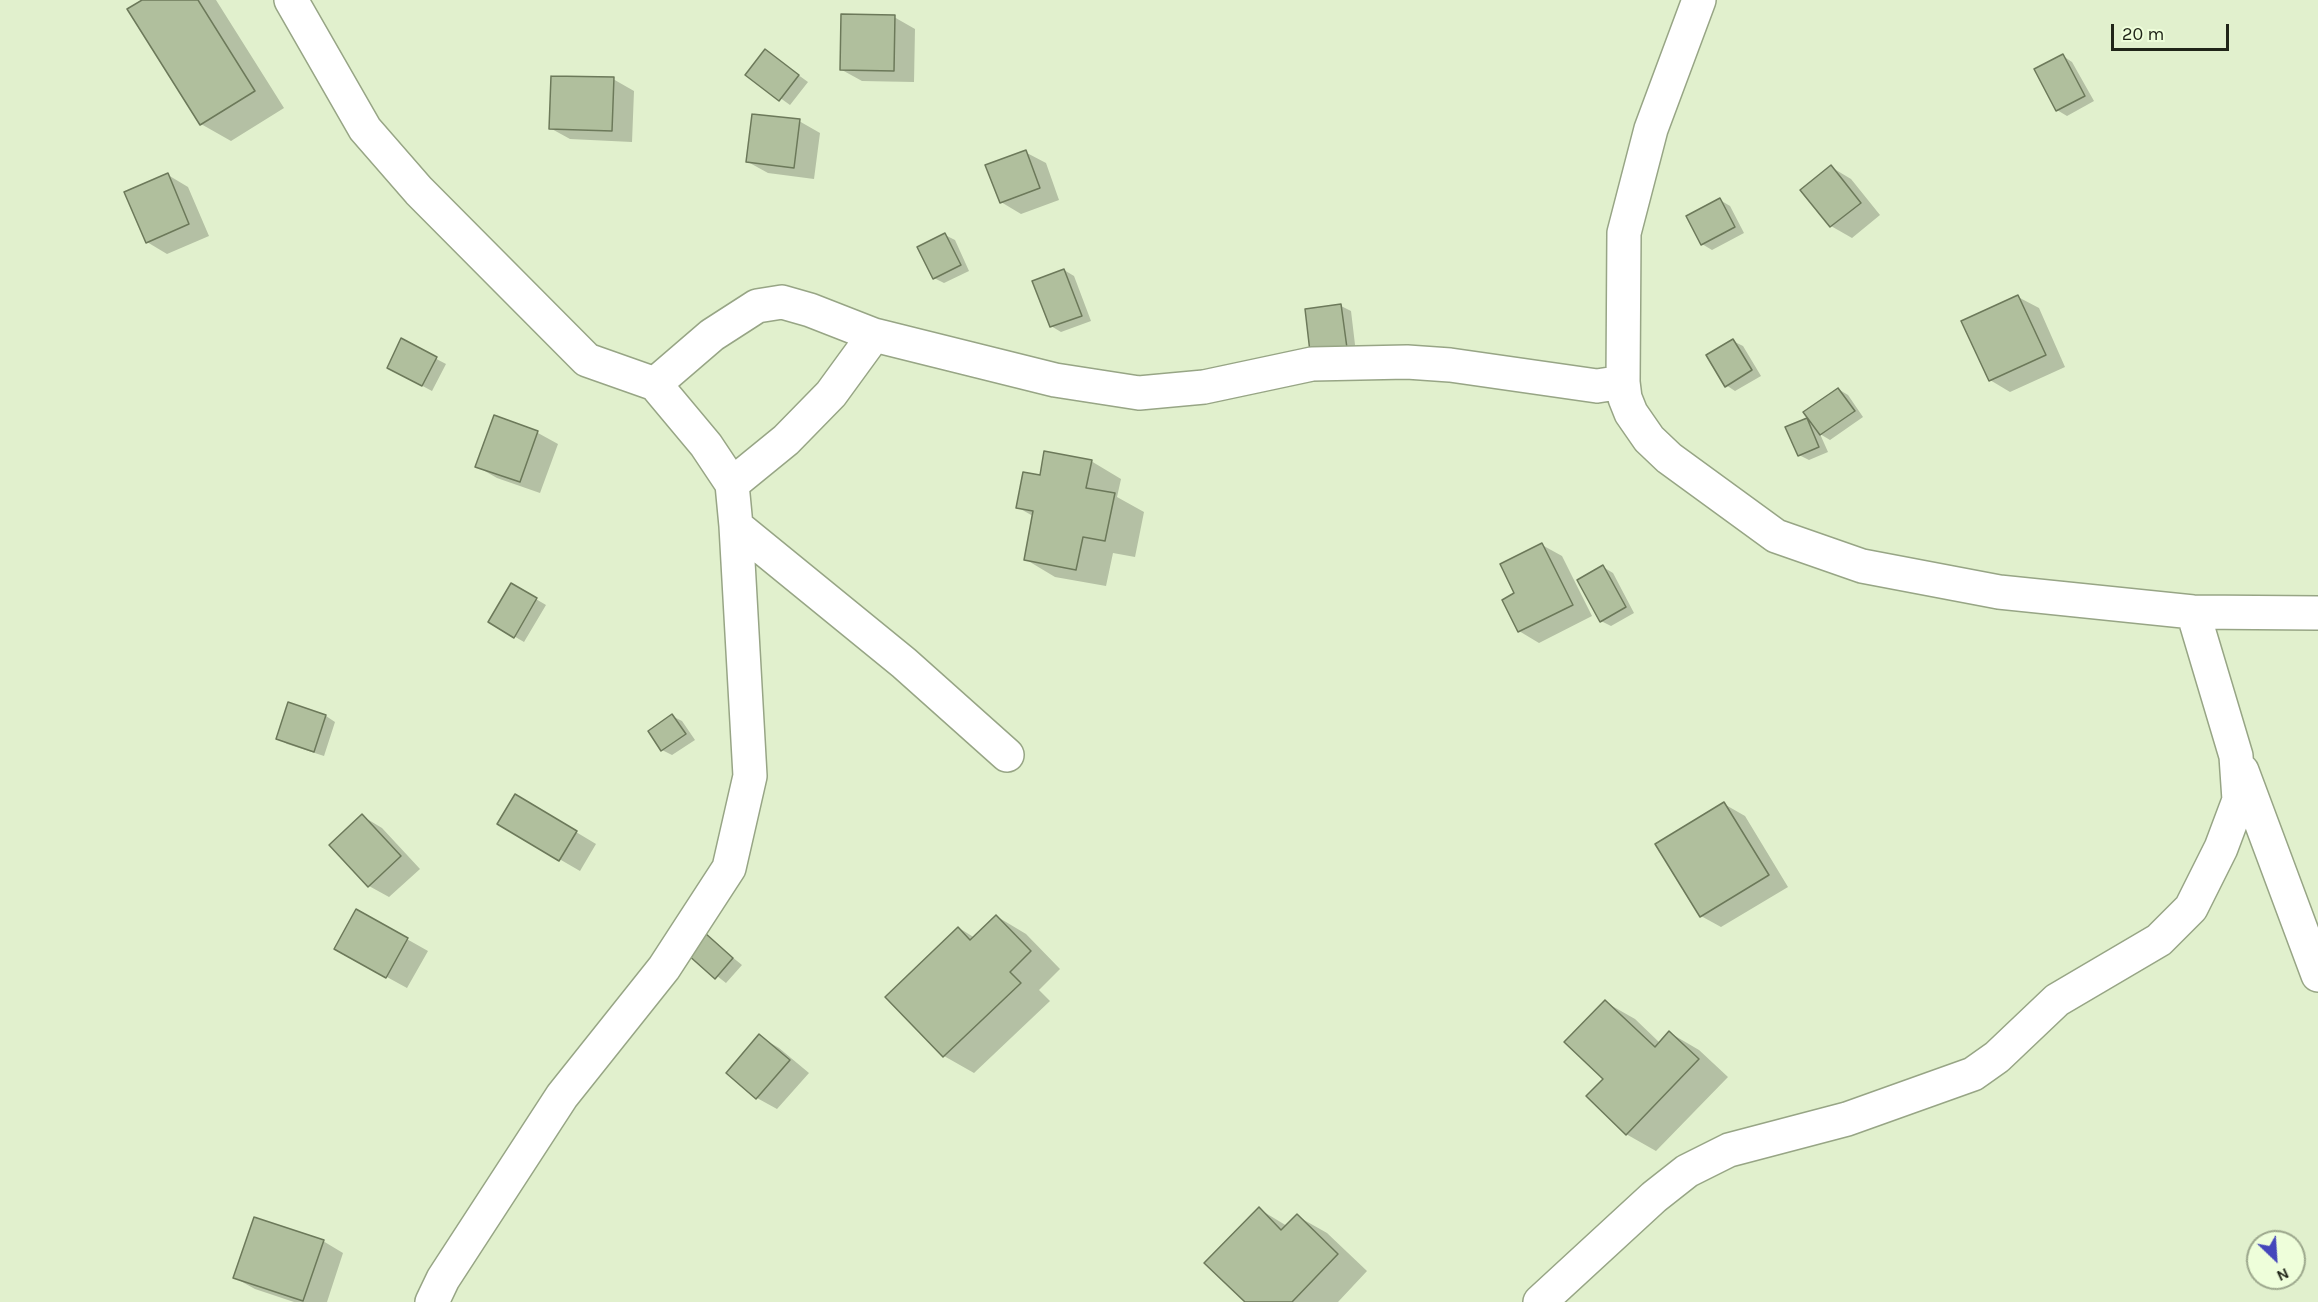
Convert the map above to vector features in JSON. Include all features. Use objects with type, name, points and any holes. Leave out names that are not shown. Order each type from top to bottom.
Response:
[{"type":"street","points":[[291,0],[365,129],[419,191],[587,360],[655,384],[706,445],[732,484],[750,776],[729,868],[664,968],[562,1096],[443,1279],[432,1302]]},
{"type":"street","points":[[1699,0],[1651,129],[1624,233],[1623,382],[1625,398],[1631,414],[1649,439],[1669,458],[1776,536],[1862,566],[1999,592],[2193,612],[2318,613]]},
{"type":"street","points":[[655,384],[712,335],[757,306],[782,302],[810,310],[874,335],[1055,380],[1139,393],[1203,387],[1312,364],[1407,362],[1450,365],[1597,386],[1623,382]]},
{"type":"street","points":[[732,484],[786,440],[831,394],[874,335]]},
{"type":"street","points":[[736,526],[904,663],[1007,756]]},
{"type":"street","points":[[2193,612],[2236,756],[2318,975]]},
{"type":"street","points":[[1540,1302],[1646,1205],[1687,1171],[1729,1150],[1847,1119],[1973,1074],[1997,1057],[2057,1000],[2158,940],[2191,908],[2221,848],[2239,800],[2236,756]]},
{"type":"building","points":[[142,0],[198,0],[255,91],[200,125],[127,9]]},
{"type":"building","points":[[841,14],[895,15],[894,71],[840,70]]},
{"type":"building","points":[[765,49],[799,75],[779,101],[745,75]]},
{"type":"building","points":[[2063,54],[2085,96],[2056,111],[2034,69]]},
{"type":"building","points":[[551,76],[614,77],[612,131],[549,129]]},
{"type":"building","points":[[752,114],[800,119],[794,168],[746,162]]},
{"type":"building","points":[[1026,150],[1040,188],[1000,203],[985,165]]},
{"type":"building","points":[[1831,165],[1861,203],[1830,227],[1800,190]]},
{"type":"building","points":[[168,173],[189,224],[146,243],[124,192]]},
{"type":"building","points":[[1720,198],[1735,227],[1701,245],[1686,216]]},
{"type":"building","points":[[945,233],[961,265],[933,279],[917,247]]},
{"type":"building","points":[[1064,269],[1082,316],[1050,327],[1032,281]]},
{"type":"building","points":[[2018,295],[2046,355],[1989,381],[1961,321]]},
{"type":"building","points":[[1341,304],[1347,348],[1310,352],[1305,309]]},
{"type":"building","points":[[401,338],[437,357],[422,386],[387,368]]},
{"type":"building","points":[[1733,339],[1752,370],[1725,387],[1706,355]]},
{"type":"building","points":[[1838,388],[1855,411],[1820,435],[1803,412]]},
{"type":"building","points":[[494,415],[538,431],[520,482],[475,467]]},
{"type":"building","points":[[1807,418],[1819,447],[1798,456],[1785,427]]},
{"type":"building","points":[[1044,451],[1092,460],[1086,488],[1115,493],[1105,541],[1083,537],[1076,570],[1024,560],[1033,511],[1016,508],[1023,472],[1040,475]]},
{"type":"building","points":[[1542,543],[1573,605],[1518,632],[1502,600],[1514,593],[1500,564]]},
{"type":"building","points":[[1603,565],[1626,607],[1600,622],[1577,580]]},
{"type":"building","points":[[511,583],[537,598],[514,638],[488,622]]},
{"type":"building","points":[[288,702],[326,715],[314,752],[276,739]]},
{"type":"building","points":[[672,714],[686,734],[661,751],[648,731]]},
{"type":"building","points":[[515,794],[577,831],[559,861],[497,824]]},
{"type":"building","points":[[1724,802],[1769,875],[1700,917],[1655,844]]},
{"type":"building","points":[[362,814],[401,856],[368,887],[329,845]]},
{"type":"building","points":[[356,909],[408,938],[386,978],[334,949]]},
{"type":"building","points":[[996,915],[1031,951],[1010,972],[1021,983],[943,1057],[885,997],[958,927],[970,940]]},
{"type":"building","points":[[705,933],[733,958],[715,979],[687,954]]},
{"type":"building","points":[[1605,1000],[1655,1047],[1669,1031],[1699,1059],[1626,1135],[1586,1096],[1603,1079],[1564,1042]]},
{"type":"building","points":[[759,1034],[790,1060],[756,1099],[726,1073]]},
{"type":"building","points":[[1259,1207],[1281,1230],[1297,1214],[1338,1254],[1292,1302],[1245,1302],[1204,1263]]},
{"type":"building","points":[[254,1217],[324,1240],[303,1301],[233,1278]]}]
